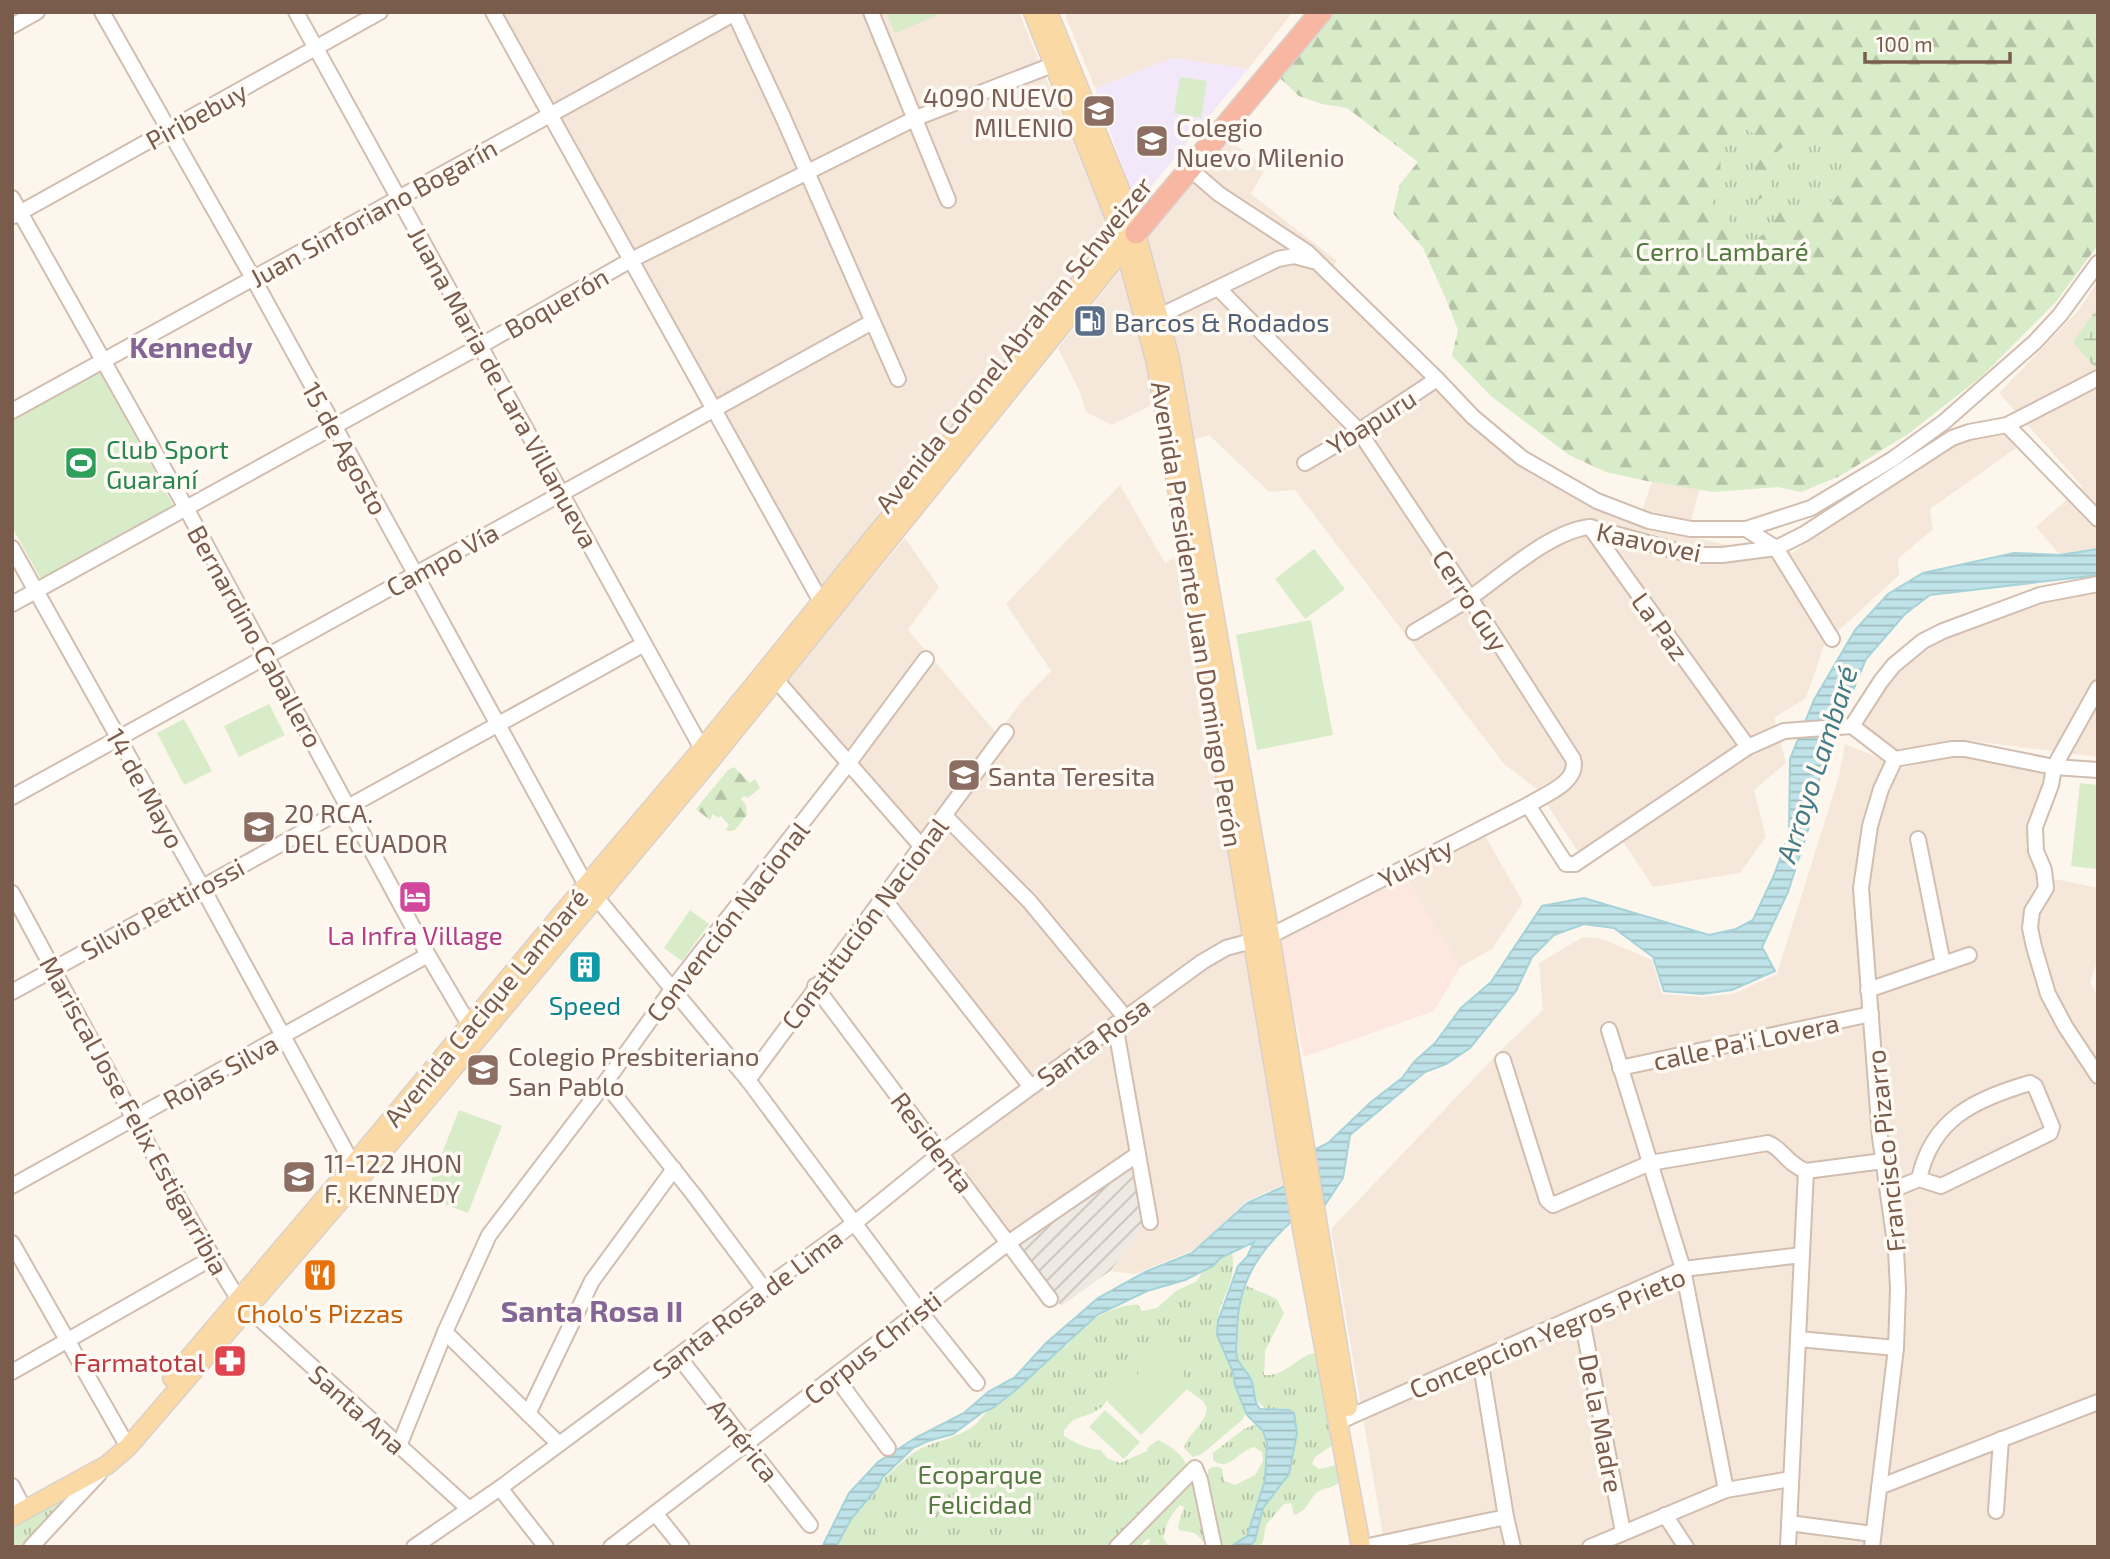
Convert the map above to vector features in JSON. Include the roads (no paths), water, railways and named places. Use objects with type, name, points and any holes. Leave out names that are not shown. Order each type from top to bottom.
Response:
[{"type":"highway","name":"Avenida Coronel Abrahan Schweizer","points":[[1129,234],[1304,12]]},
{"type":"highway","name":"Avenida Coronel Abrahan Schweizer","points":[[1129,234],[1190,169],[1321,12]]},
{"type":"main road","name":"Avenida Presidente Juan Domingo Perón","points":[[1033,12],[1129,234],[1133,281],[1170,359],[1179,452],[1252,940],[1310,1226],[1369,1546]]},
{"type":"main road","name":"Avenida Presidente Juan Domingo Perón","points":[[1048,12],[1076,79],[1129,234],[1152,320]]},
{"type":"main road","name":"Avenida Coronel Abrahan Schweizer","points":[[826,610],[1097,283],[1129,234]]},
{"type":"main road","name":"Avenida Coronel Abrahan Schweizer","points":[[777,681],[826,610],[1129,234]]},
{"type":"main road","points":[[1097,283],[1117,274],[1133,281]]},
{"type":"main road","name":"Avenida Presidente Juan Domingo Perón","points":[[1179,452],[1270,936],[1297,1159]]},
{"type":"main road","name":"Avenida Cacique Lambaré","points":[[16,1504],[107,1465],[706,756],[826,610]]},
{"type":"main road","name":"Avenida Cacique Lambaré","points":[[706,756],[777,681]]},
{"type":"main road","name":"Avenida Cacique Lambaré","points":[[16,1504],[124,1442]]},
{"type":"street","points":[[12,26],[37,12]]},
{"type":"street","name":"15 de Agosto","points":[[102,12],[253,278],[496,724],[591,891],[748,1080],[919,1310],[977,1383]]},
{"type":"street","name":"Juana Maria de Lara Villanueva","points":[[296,12],[706,756]]},
{"type":"street","name":"Piribebuy","points":[[16,215],[380,12]]},
{"type":"street","points":[[493,12],[826,610]]},
{"type":"street","points":[[871,12],[948,200]]},
{"type":"street","points":[[734,13],[898,379]]},
{"type":"street","name":"Juan Sinforiano Bogarín","points":[[12,411],[734,13]]},
{"type":"street","points":[[1055,64],[1065,68],[1076,79]]},
{"type":"street","name":"Boquerón","points":[[12,604],[631,260],[916,118],[1055,64]]},
{"type":"street","points":[[1190,169],[1219,194],[1307,252],[1473,417],[1510,449],[1597,501],[1649,521],[1678,527],[1721,531],[1746,529],[1811,508],[1893,460],[1919,442],[2044,333],[2098,263]]},
{"type":"street","name":"Bernardino Caballero","points":[[12,198],[16,215],[104,360],[428,955],[473,1032]]},
{"type":"street","points":[[1152,320],[1278,259],[1294,257],[1314,261]]},
{"type":"street","name":"Cerro Guy","points":[[1218,288],[1359,431],[1573,759],[1573,773]]},
{"type":"street","name":"Campo Vía","points":[[12,797],[872,322]]},
{"type":"street","name":"Kaavovei","points":[[1414,632],[1470,598],[1558,536],[1576,528],[1590,527],[1691,555],[1722,555],[1776,548],[1804,534],[1952,438],[2007,425],[2098,378]]},
{"type":"street","name":"Ybapuru","points":[[1305,463],[1437,379]]},
{"type":"street","points":[[2007,425],[2098,519]]},
{"type":"street","points":[[1590,527],[1597,501]]},
{"type":"street","name":"La Paz","points":[[1590,527],[1748,747]]},
{"type":"street","points":[[1746,529],[1776,548],[1832,639]]},
{"type":"street","name":"14 de Mayo","points":[[12,548],[357,1171]]},
{"type":"street","points":[[1849,726],[1888,673],[1923,641],[2040,595],[2098,584]]},
{"type":"street","name":"Silvio Pettirossi","points":[[12,992],[644,644]]},
{"type":"street","name":"Convención Nacional","points":[[399,1446],[445,1332],[489,1236],[673,988],[848,764],[926,659]]},
{"type":"street","points":[[777,681],[922,846]]},
{"type":"street","points":[[2098,688],[2054,767],[2051,785],[2034,834],[2046,888],[2032,912],[2030,928],[2048,994],[2065,1026],[2098,1076]]},
{"type":"street","points":[[1528,805],[1566,864],[1575,864],[1748,747],[1784,731],[1849,726],[1895,759],[1965,749],[2054,767],[2098,770]]},
{"type":"street","name":"Constitución Nacional","points":[[748,1080],[815,986],[1006,732]]},
{"type":"street","name":"Francisco Pizarro","points":[[1873,1540],[1896,1348],[1896,1250],[1883,1161],[1861,888],[1870,826],[1881,789],[1895,759]]},
{"type":"street","name":"Yukyty","points":[[1252,940],[1270,936],[1528,805],[1567,781],[1573,773]]},
{"type":"street","points":[[945,816],[1030,902],[1120,1021],[1150,1222]]},
{"type":"street","points":[[1918,839],[1943,964]]},
{"type":"street","name":"Mariscal Jose Felix Estigarribia","points":[[12,893],[212,1258],[243,1305]]},
{"type":"street","points":[[883,898],[1031,1087]]},
{"type":"street","name":"Santa Rosa","points":[[941,1153],[1202,962],[1226,948],[1252,940]]},
{"type":"street","name":"Rojas Silva","points":[[12,1186],[428,955]]},
{"type":"street","name":"calle Pa'i Lovera","points":[[1868,990],[1969,955]]},
{"type":"street","name":"Residenta","points":[[815,986],[1050,1299]]},
{"type":"street","name":"calle Pa'i Lovera","points":[[1620,1068],[1871,1014]]},
{"type":"street","points":[[1609,1030],[1683,1269],[1726,1490]]},
{"type":"street","points":[[1503,1060],[1549,1203],[1553,1205],[1650,1163],[1768,1143],[1795,1167],[1806,1171],[1883,1161]]},
{"type":"street","points":[[605,1083],[764,1289]]},
{"type":"street","points":[[1888,1192],[1919,1179],[1941,1186],[2050,1133],[2052,1127],[2035,1086],[2030,1083],[1990,1095],[1953,1118],[1934,1139],[1919,1179]]},
{"type":"street","name":"Santa Rosa de Lima","points":[[414,1547],[500,1488],[678,1356],[856,1222],[941,1153]]},
{"type":"street","name":"Corpus Christi","points":[[611,1547],[1008,1243],[1138,1154]]},
{"type":"street","points":[[528,1414],[592,1281],[674,1169]]},
{"type":"street","points":[[1788,1547],[1806,1171]]},
{"type":"street","points":[[12,1243],[124,1442]]},
{"type":"street","name":"Concepcion Yegros Prieto","points":[[1344,1420],[1683,1269],[1802,1255]]},
{"type":"street","points":[[12,1372],[212,1258]]},
{"type":"street","name":"Santa Ana","points":[[243,1305],[469,1509]]},
{"type":"street","name":"De la Madre","points":[[1581,1314],[1623,1532]]},
{"type":"street","points":[[445,1332],[559,1444]]},
{"type":"street","points":[[1798,1339],[1896,1348]]},
{"type":"street","name":"América","points":[[678,1356],[810,1525]]},
{"type":"street","points":[[1480,1359],[1513,1547]]},
{"type":"street","points":[[835,1376],[888,1448]]},
{"type":"street","points":[[1879,1487],[2098,1402]]},
{"type":"street","points":[[1996,1511],[2001,1439]]},
{"type":"street","points":[[31,1547],[107,1465]]},
{"type":"street","points":[[1117,1547],[1195,1468],[1214,1547]]},
{"type":"street","points":[[1590,1547],[1726,1490],[1791,1479]]},
{"type":"street","points":[[500,1488],[546,1547]]},
{"type":"street","points":[[655,1513],[682,1547]]},
{"type":"street","points":[[1665,1515],[1685,1547]]},
{"type":"street","points":[[1369,1546],[1506,1517]]},
{"type":"street","points":[[1789,1523],[1873,1540]]},
{"type":"water","name":"Arroyo Lambaré","points":[[2098,549],[2098,575],[1930,595],[1905,614],[1866,659],[1823,763],[1808,830],[1788,892],[1762,947],[1775,971],[1732,990],[1702,994],[1664,991],[1653,957],[1614,928],[1584,924],[1554,935],[1532,957],[1516,991],[1470,1048],[1446,1064],[1425,1072],[1350,1135],[1343,1178],[1325,1205],[1314,1150],[1328,1143],[1371,1102],[1402,1078],[1414,1062],[1435,1043],[1461,1008],[1491,982],[1542,906],[1584,898],[1709,935],[1736,929],[1753,920],[1789,834],[1790,759],[1814,700],[1855,630],[1888,594],[1923,573],[2014,553],[2060,555]]},
{"type":"water","points":[[1287,1185],[1293,1220],[1270,1244],[1252,1269],[1238,1313],[1237,1358],[1251,1380],[1258,1406],[1260,1409],[1289,1410],[1294,1413],[1297,1433],[1289,1474],[1263,1508],[1255,1540],[1250,1547],[1230,1547],[1247,1536],[1265,1480],[1267,1443],[1263,1431],[1247,1415],[1217,1335],[1218,1321],[1238,1266],[1247,1257],[1254,1242],[1220,1258],[1213,1266],[1185,1280],[1147,1291],[1097,1315],[993,1408],[953,1434],[913,1448],[882,1478],[878,1487],[851,1519],[836,1547],[822,1547],[849,1493],[878,1462],[915,1438],[964,1413],[988,1392],[1015,1377],[1046,1343],[1098,1298],[1145,1272],[1192,1253],[1247,1203]]},
{"type":"place","name":"4090 NUEVO MILENIO","points":[[1099,111]]},
{"type":"place","name":"Colegio Nuevo Milenio","points":[[1152,141]]},
{"type":"place","name":"Barcos & Rodados","points":[[1090,321]]},
{"type":"place","name":"Club Sport Guaraní","points":[[81,463]]},
{"type":"place","name":"Santa Teresita","points":[[964,775]]},
{"type":"place","name":"20 RCA. DEL ECUADOR","points":[[259,827]]},
{"type":"place","name":"La Infra Village","points":[[415,897]]},
{"type":"place","name":"Speed","points":[[585,967]]},
{"type":"place","name":"Colegio Presbiteriano San Pablo","points":[[483,1070]]},
{"type":"place","name":"11-122 JHON F. KENNEDY","points":[[299,1177]]},
{"type":"place","name":"Cholo's Pizzas","points":[[320,1275]]},
{"type":"place","name":"Farmatotal","points":[[230,1361]]},
{"type":"district","name":"Kennedy","points":[[191,346]]},
{"type":"district","name":"Santa Rosa II","points":[[592,1310]]},
{"type":"park label","name":"Cerro Lambaré","points":[[1722,250]]},
{"type":"park label","name":"Ecoparque Felicidad","points":[[980,1488]]}]
